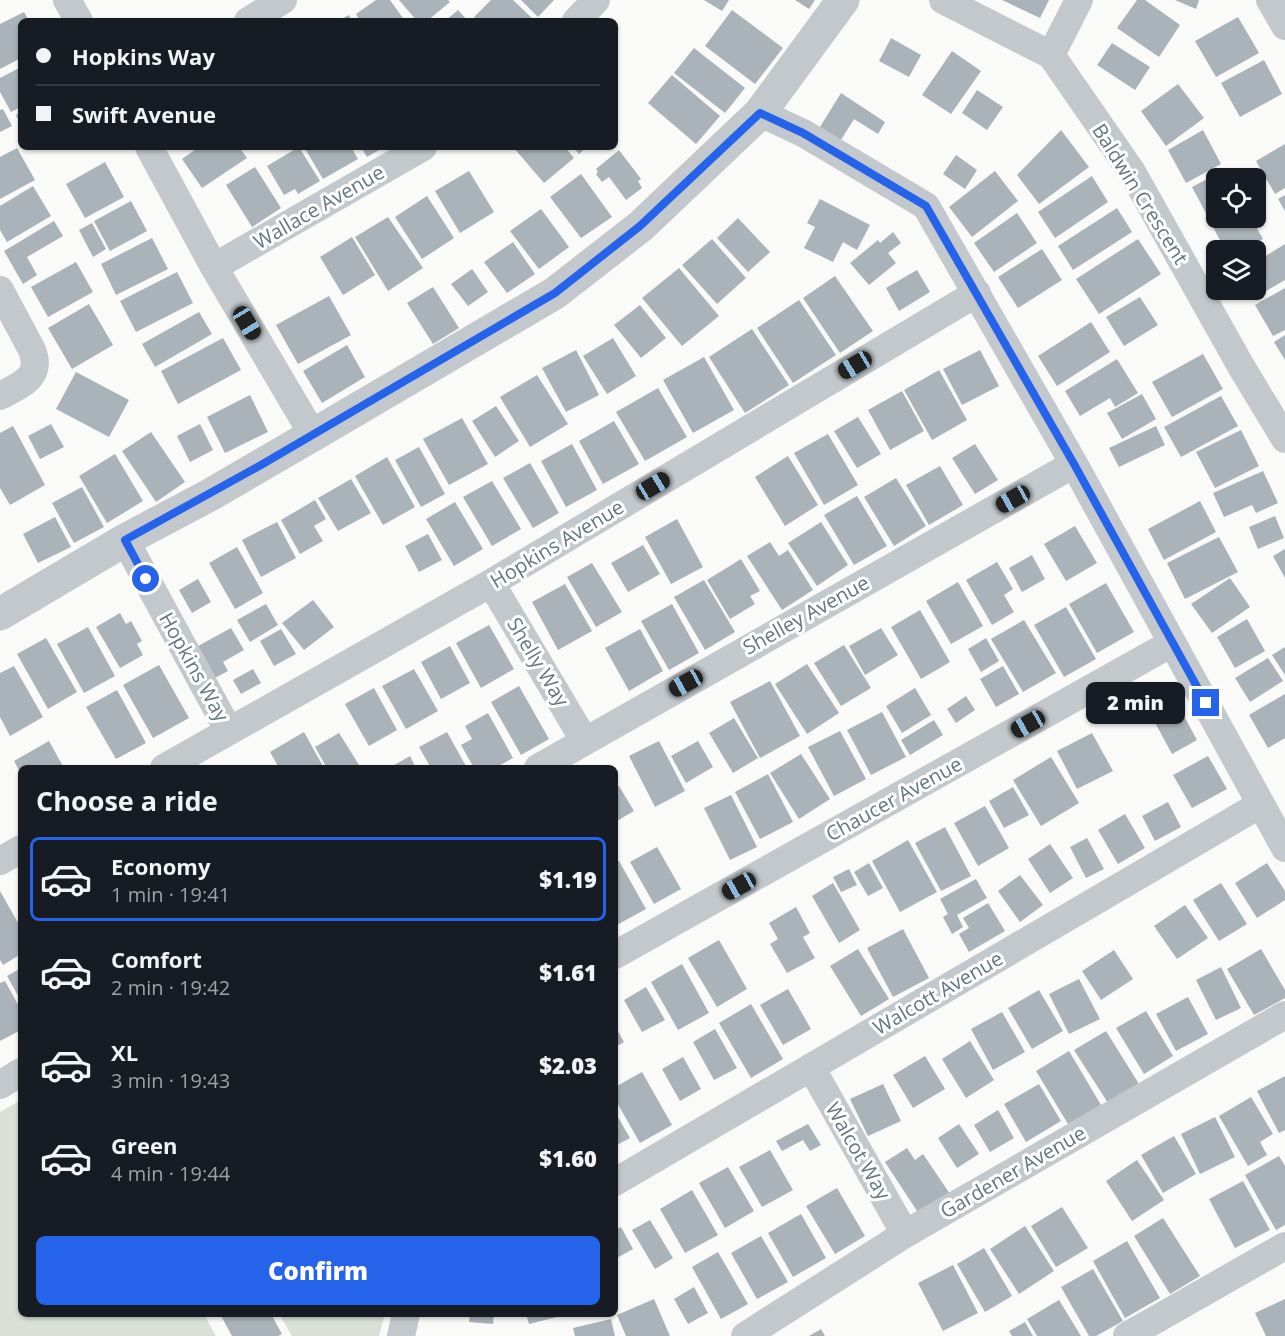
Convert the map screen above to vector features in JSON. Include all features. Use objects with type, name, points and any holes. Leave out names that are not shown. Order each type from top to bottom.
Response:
[{"type":"street","points":[[67,0],[77,18]]},
{"type":"street","points":[[253,18],[283,0]]},
{"type":"street","points":[[579,18],[596,0]]},
{"type":"street","points":[[0,614],[125,540],[208,496],[555,293],[640,226],[760,113],[843,0]]},
{"type":"street","name":"Baldwin Crescent","points":[[943,0],[1051,55],[1132,172],[1285,440]]},
{"type":"street","points":[[1051,55],[1079,0]]},
{"type":"street","points":[[1270,0],[1285,26]]},
{"type":"street","points":[[760,113],[803,133],[926,206],[1074,464],[1285,848]]},
{"type":"street","points":[[151,150],[214,267],[313,435]]},
{"type":"street","name":"Wallace Avenue","points":[[214,267],[418,150]]},
{"type":"street","points":[[0,290],[32,350],[35,367],[30,378],[0,396]]},
{"type":"street","name":"Hopkins Avenue","points":[[169,765],[491,584],[977,292]]},
{"type":"street","name":"Shelley Avenue","points":[[542,765],[1074,464]]},
{"type":"street","name":"Hopkins Way","points":[[125,540],[229,731]]},
{"type":"street","name":"Shelly Way","points":[[491,584],[584,740]]},
{"type":"street","name":"Chaucer Avenue","points":[[618,953],[1172,643]]},
{"type":"street","name":"Walcott Avenue","points":[[618,1180],[1261,804]]},
{"type":"street","points":[[0,861],[18,851]]},
{"type":"street","name":"Gardener Avenue","points":[[745,1336],[905,1234],[1285,1015]]},
{"type":"street","name":"Walcot Way","points":[[810,1067],[905,1234]]},
{"type":"street","points":[[0,1085],[18,1074]]},
{"type":"street","points":[[1137,1334],[1285,1246]]},
{"type":"street","points":[[401,1336],[405,1317]]},
{"type":"shaded area","points":[[18,1102],[18,1317],[206,1317],[216,1336],[0,1336],[0,1112]]},
{"type":"shaded area","points":[[281,1317],[384,1317],[379,1336],[292,1336]]},
{"type":"building","points":[[376,0],[390,0],[403,18],[358,18],[356,14]]},
{"type":"building","points":[[399,0],[448,0],[450,2],[431,18],[414,18]]},
{"type":"building","points":[[491,0],[513,0],[532,18],[475,18]]},
{"type":"building","points":[[521,0],[554,0],[538,17]]},
{"type":"building","points":[[704,0],[729,0],[722,11]]},
{"type":"building","points":[[795,0],[815,0],[809,9]]},
{"type":"building","points":[[1002,0],[1049,0],[1040,18]]},
{"type":"building","points":[[1137,0],[1145,0],[1180,25],[1159,57],[1117,28]]},
{"type":"building","points":[[1175,0],[1199,0],[1196,9]]},
{"type":"building","points":[[458,10],[465,18],[449,18]]},
{"type":"building","points":[[732,10],[783,48],[755,84],[705,46]]},
{"type":"building","points":[[24,12],[27,18],[18,18],[18,60],[0,69],[0,24]]},
{"type":"building","points":[[1238,17],[1259,53],[1216,77],[1195,41]]},
{"type":"building","points":[[891,38],[921,55],[909,77],[879,61]]},
{"type":"building","points":[[1112,43],[1150,67],[1135,90],[1097,65]]},
{"type":"building","points":[[694,48],[745,88],[725,113],[674,73]]},
{"type":"building","points":[[952,51],[981,71],[951,114],[922,95]]},
{"type":"building","points":[[1264,60],[1282,94],[1240,117],[1221,83]]},
{"type":"building","points":[[18,69],[18,108],[11,112],[0,92],[0,78]]},
{"type":"building","points":[[672,75],[720,116],[696,144],[648,103]]},
{"type":"building","points":[[1178,84],[1204,118],[1166,146],[1141,111]]},
{"type":"building","points":[[977,90],[1003,107],[987,130],[962,113]]},
{"type":"building","points":[[841,93],[885,122],[878,134],[854,119],[841,140],[820,127]]},
{"type":"building","points":[[3,109],[12,126],[0,132],[0,110]]},
{"type":"building","points":[[1061,130],[1089,167],[1039,204],[1017,175]]},
{"type":"building","points":[[1203,130],[1221,164],[1214,168],[1206,168],[1206,172],[1186,183],[1168,150]]},
{"type":"building","points":[[1285,144],[1285,188],[1275,194],[1266,178],[1266,168],[1260,168],[1256,161]]},
{"type":"building","points":[[17,148],[35,180],[0,199],[0,157]]},
{"type":"building","points":[[195,150],[241,150],[247,158],[202,188],[182,159]]},
{"type":"building","points":[[294,150],[301,150],[320,181],[298,194],[295,189],[284,195],[267,166]]},
{"type":"building","points":[[306,150],[353,150],[358,159],[323,179]]},
{"type":"building","points":[[363,150],[379,150],[367,157]]},
{"type":"building","points":[[516,150],[567,150],[574,158],[544,183]]},
{"type":"building","points":[[619,150],[641,179],[638,181],[642,188],[626,200],[609,177],[602,182],[596,174],[598,172],[596,169]]},
{"type":"building","points":[[956,155],[977,170],[965,189],[943,174]]},
{"type":"building","points":[[105,162],[124,197],[85,218],[66,184]]},
{"type":"building","points":[[255,167],[281,208],[252,227],[226,185]]},
{"type":"building","points":[[469,171],[494,212],[460,233],[435,191]]},
{"type":"building","points":[[995,171],[1018,201],[972,237],[949,207]]},
{"type":"building","points":[[581,174],[612,217],[581,238],[550,197]]},
{"type":"building","points":[[1092,176],[1108,202],[1055,238],[1038,212]]},
{"type":"building","points":[[1206,180],[1206,213],[1192,187]]},
{"type":"building","points":[[33,186],[51,216],[7,242],[0,230],[0,206]]},
{"type":"building","points":[[1285,195],[1285,211],[1278,199]]},
{"type":"building","points":[[427,196],[454,238],[422,259],[395,217]]},
{"type":"building","points":[[820,199],[870,225],[857,250],[843,242],[833,262],[804,248],[815,227],[807,223]]},
{"type":"building","points":[[131,201],[147,231],[110,251],[94,221]]},
{"type":"building","points":[[1117,208],[1132,232],[1073,270],[1058,246]]},
{"type":"building","points":[[541,209],[569,247],[539,269],[510,231]]},
{"type":"building","points":[[1017,213],[1037,243],[994,272],[974,243]]},
{"type":"building","points":[[388,217],[423,268],[388,291],[355,237]]},
{"type":"building","points":[[738,218],[770,252],[748,272],[717,238]]},
{"type":"building","points":[[54,221],[63,236],[27,257],[37,275],[23,284],[4,251]]},
{"type":"building","points":[[92,223],[106,249],[93,257],[79,230]]},
{"type":"building","points":[[1214,228],[1257,228],[1263,239],[1261,240],[1220,240]]},
{"type":"building","points":[[893,232],[901,243],[888,253],[896,263],[869,285],[850,263],[878,240],[880,243]]},
{"type":"building","points":[[352,237],[375,275],[343,295],[320,257]]},
{"type":"building","points":[[152,238],[168,269],[116,295],[101,264]]},
{"type":"building","points":[[712,239],[746,278],[717,304],[682,265]]},
{"type":"building","points":[[1138,239],[1161,274],[1099,314],[1076,279]]},
{"type":"building","points":[[513,242],[535,274],[507,293],[484,262]]},
{"type":"building","points":[[1285,244],[1285,280],[1266,291],[1266,256]]},
{"type":"building","points":[[1042,249],[1062,280],[1018,308],[998,277]]},
{"type":"building","points":[[76,262],[93,292],[48,317],[31,287]]},
{"type":"building","points":[[679,268],[719,316],[682,346],[642,298]]},
{"type":"building","points":[[472,269],[488,292],[468,306],[451,284]]},
{"type":"building","points":[[917,270],[930,292],[899,311],[886,288]]},
{"type":"building","points":[[177,272],[193,303],[136,332],[120,301]]},
{"type":"building","points":[[835,276],[873,331],[840,353],[803,298]]},
{"type":"building","points":[[433,287],[459,328],[433,344],[407,303]]},
{"type":"building","points":[[1285,288],[1285,330],[1273,336],[1255,305]]},
{"type":"building","points":[[329,296],[351,335],[298,364],[276,325]]},
{"type":"building","points":[[1140,297],[1158,325],[1124,346],[1106,317]]},
{"type":"building","points":[[799,300],[836,355],[793,383],[757,328]]},
{"type":"building","points":[[89,304],[113,345],[72,369],[48,328]]},
{"type":"building","points":[[640,305],[666,338],[641,358],[614,325]]},
{"type":"building","points":[[199,312],[212,334],[155,367],[142,344]]},
{"type":"building","points":[[1091,322],[1110,352],[1057,386],[1038,356]]},
{"type":"building","points":[[752,329],[789,385],[745,413],[709,357]]},
{"type":"building","points":[[1285,335],[1285,360],[1274,342]]},
{"type":"building","points":[[223,338],[241,370],[178,404],[161,371]]},
{"type":"building","points":[[613,338],[636,376],[607,394],[583,356]]},
{"type":"building","points":[[347,345],[365,377],[322,403],[303,371]]},
{"type":"building","points":[[576,350],[599,395],[566,412],[542,368]]},
{"type":"building","points":[[980,350],[999,386],[962,405],[943,369]]},
{"type":"building","points":[[1203,354],[1223,389],[1172,417],[1152,382]]},
{"type":"building","points":[[704,357],[734,410],[693,433],[663,380]]},
{"type":"building","points":[[1117,359],[1138,393],[1115,407],[1110,398],[1080,416],[1065,391]]},
{"type":"building","points":[[939,370],[967,420],[932,440],[904,390]]},
{"type":"building","points":[[76,372],[129,400],[109,437],[56,409]]},
{"type":"building","points":[[537,375],[568,424],[530,447],[500,397]]},
{"type":"building","points":[[658,388],[687,437],[645,461],[616,412]]},
{"type":"building","points":[[902,391],[924,431],[890,450],[868,410]]},
{"type":"building","points":[[1142,394],[1156,419],[1122,439],[1107,413]]},
{"type":"building","points":[[250,395],[268,432],[225,453],[207,417]]},
{"type":"building","points":[[1221,396],[1238,426],[1181,457],[1164,427]]},
{"type":"building","points":[[496,406],[519,441],[495,457],[472,421]]},
{"type":"building","points":[[858,417],[881,454],[857,468],[834,431]]},
{"type":"building","points":[[462,418],[488,464],[449,485],[423,439]]},
{"type":"building","points":[[614,421],[639,464],[603,484],[579,441]]},
{"type":"building","points":[[51,424],[64,447],[40,459],[28,436]]},
{"type":"building","points":[[200,424],[213,450],[190,462],[177,436]]},
{"type":"building","points":[[13,426],[45,485],[10,505],[0,488],[0,433]]},
{"type":"building","points":[[1156,426],[1165,445],[1119,467],[1109,448]]},
{"type":"building","points":[[1241,430],[1259,466],[1215,488],[1196,452]]},
{"type":"building","points":[[151,432],[185,482],[156,502],[122,451]]},
{"type":"building","points":[[828,434],[858,485],[824,505],[794,453]]},
{"type":"building","points":[[572,444],[597,490],[566,507],[541,461]]},
{"type":"building","points":[[975,444],[998,480],[975,494],[952,458]]},
{"type":"building","points":[[419,447],[445,494],[421,507],[395,460]]},
{"type":"building","points":[[115,454],[143,501],[107,523],[79,476]]},
{"type":"building","points":[[788,456],[818,505],[785,526],[755,477]]},
{"type":"building","points":[[387,457],[415,507],[383,525],[355,476]]},
{"type":"building","points":[[530,463],[559,513],[533,528],[503,478]]},
{"type":"building","points":[[940,466],[963,505],[929,525],[906,485]]},
{"type":"building","points":[[1263,471],[1278,503],[1256,513],[1252,505],[1224,517],[1213,493]]},
{"type":"building","points":[[896,478],[926,526],[894,546],[864,497]]},
{"type":"building","points":[[351,479],[371,513],[338,531],[318,498]]},
{"type":"building","points":[[492,481],[521,529],[492,546],[463,497]]},
{"type":"building","points":[[82,487],[104,527],[74,543],[52,503]]},
{"type":"building","points":[[857,496],[887,546],[854,565],[824,515]]},
{"type":"building","points":[[315,500],[326,519],[314,526],[323,541],[300,554],[281,520]]},
{"type":"building","points":[[1200,501],[1216,532],[1164,560],[1148,529]]},
{"type":"building","points":[[455,502],[483,549],[454,566],[426,519]]},
{"type":"building","points":[[1275,516],[1284,538],[1258,549],[1249,527]]},
{"type":"building","points":[[55,517],[71,547],[38,563],[23,534]]},
{"type":"building","points":[[677,519],[703,567],[671,584],[645,537]]},
{"type":"building","points":[[277,522],[296,558],[261,577],[242,540]]},
{"type":"building","points":[[821,522],[848,565],[817,586],[788,543]]},
{"type":"building","points":[[1075,526],[1097,563],[1066,581],[1044,544]]},
{"type":"building","points":[[428,534],[442,560],[419,572],[405,546]]},
{"type":"building","points":[[1219,537],[1238,572],[1185,599],[1167,563]]},
{"type":"building","points":[[770,542],[779,556],[788,550],[813,590],[782,610],[747,556]]},
{"type":"building","points":[[643,545],[660,574],[628,592],[611,563]]},
{"type":"building","points":[[237,547],[263,593],[235,609],[209,563]]},
{"type":"building","points":[[1285,549],[1285,578],[1273,556]]},
{"type":"building","points":[[1032,555],[1045,579],[1022,592],[1009,568]]},
{"type":"building","points":[[741,559],[760,591],[750,596],[755,604],[730,619],[707,580]]},
{"type":"building","points":[[997,562],[1013,589],[1004,595],[1014,612],[992,625],[966,580]]},
{"type":"building","points":[[592,563],[622,612],[596,627],[567,577]]},
{"type":"building","points":[[1230,578],[1250,607],[1212,633],[1191,604]]},
{"type":"building","points":[[198,579],[211,602],[192,613],[179,590]]},
{"type":"building","points":[[704,580],[735,632],[705,650],[674,597]]},
{"type":"building","points":[[958,582],[983,626],[951,644],[926,601]]},
{"type":"building","points":[[1106,583],[1134,632],[1097,653],[1069,604]]},
{"type":"building","points":[[565,584],[592,631],[558,650],[532,602]]},
{"type":"building","points":[[313,600],[334,627],[304,650],[282,623]]},
{"type":"building","points":[[266,604],[278,625],[250,642],[237,620]]},
{"type":"building","points":[[672,604],[699,653],[669,670],[641,621]]},
{"type":"building","points":[[1066,607],[1096,659],[1064,677],[1034,625]]},
{"type":"building","points":[[920,610],[950,662],[921,679],[891,627]]},
{"type":"building","points":[[120,613],[126,624],[131,621],[142,641],[137,644],[143,655],[120,668],[96,627]]},
{"type":"building","points":[[1247,619],[1265,651],[1235,668],[1217,637]]},
{"type":"building","points":[[1024,620],[1056,673],[1023,692],[991,639]]},
{"type":"building","points":[[489,625],[514,669],[481,688],[456,643]]},
{"type":"building","points":[[88,627],[115,676],[84,693],[57,644]]},
{"type":"building","points":[[231,628],[244,650],[223,662],[228,671],[215,678],[198,646]]},
{"type":"building","points":[[881,628],[898,655],[865,675],[849,646]]},
{"type":"building","points":[[281,629],[296,654],[274,666],[260,641]]},
{"type":"building","points":[[640,629],[663,671],[629,691],[605,648]]},
{"type":"building","points":[[46,638],[77,692],[48,709],[17,654]]},
{"type":"building","points":[[986,638],[999,661],[981,672],[968,649]]},
{"type":"building","points":[[844,645],[871,688],[841,706],[814,663]]},
{"type":"building","points":[[450,646],[470,683],[441,699],[421,662]]},
{"type":"building","points":[[1285,647],[1285,675],[1272,655]]},
{"type":"building","points":[[1268,658],[1283,681],[1250,702],[1235,678]]},
{"type":"building","points":[[807,664],[839,713],[807,734],[775,684]]},
{"type":"building","points":[[159,665],[189,718],[153,738],[123,685]]},
{"type":"building","points":[[14,666],[43,717],[10,736],[0,717],[0,673]]},
{"type":"building","points":[[1003,666],[1019,694],[996,707],[980,679]]},
{"type":"building","points":[[253,669],[261,683],[241,694],[233,680]]},
{"type":"building","points":[[414,669],[438,711],[406,729],[382,686]]},
{"type":"building","points":[[770,681],[800,736],[760,758],[730,702]]},
{"type":"building","points":[[519,686],[549,739],[521,755],[491,702]]},
{"type":"building","points":[[374,688],[397,730],[369,746],[345,704]]},
{"type":"building","points":[[915,688],[931,715],[902,733],[886,706]]},
{"type":"building","points":[[117,690],[146,743],[116,759],[86,707]]},
{"type":"building","points":[[1171,692],[1197,740],[1172,754],[1146,706]]},
{"type":"building","points":[[1285,694],[1285,738],[1268,748],[1249,715]]},
{"type":"building","points":[[966,696],[975,710],[956,723],[947,709]]},
{"type":"building","points":[[882,712],[906,757],[871,775],[847,730]]},
{"type":"building","points":[[488,713],[513,758],[500,765],[472,765],[461,745],[472,739],[465,726]]},
{"type":"building","points":[[734,718],[758,758],[733,773],[709,733]]},
{"type":"building","points":[[934,720],[943,735],[910,755],[901,740]]},
{"type":"building","points":[[840,731],[866,779],[834,796],[808,747]]},
{"type":"building","points":[[304,732],[322,765],[277,765],[270,752]]},
{"type":"building","points":[[447,732],[465,765],[429,765],[419,747]]},
{"type":"building","points":[[339,733],[359,765],[325,765],[315,747]]},
{"type":"building","points":[[1092,733],[1113,771],[1077,789],[1057,751]]},
{"type":"building","points":[[49,741],[62,765],[18,765],[18,768],[14,761]]},
{"type":"building","points":[[659,741],[685,791],[655,807],[629,756]]},
{"type":"building","points":[[698,741],[713,767],[686,783],[671,756]]},
{"type":"building","points":[[801,754],[830,799],[799,819],[770,773]]},
{"type":"building","points":[[410,756],[414,765],[394,765]]},
{"type":"building","points":[[1208,756],[1227,789],[1192,808],[1173,775]]},
{"type":"building","points":[[1051,757],[1079,803],[1041,826],[1013,780]]},
{"type":"building","points":[[768,774],[793,822],[760,839],[735,792]]},
{"type":"building","points":[[618,787],[634,811],[618,820]]},
{"type":"building","points":[[1013,787],[1029,815],[1004,828],[989,801]]},
{"type":"building","points":[[731,795],[757,847],[730,860],[704,808]]},
{"type":"building","points":[[1168,802],[1181,827],[1155,841],[1142,816]]},
{"type":"building","points":[[985,806],[1009,848],[978,866],[954,823]]},
{"type":"building","points":[[1125,814],[1145,848],[1118,864],[1098,830]]},
{"type":"building","points":[[945,827],[971,876],[941,891],[915,843]]},
{"type":"building","points":[[1087,838],[1104,869],[1086,878],[1070,847]]},
{"type":"building","points":[[908,840],[937,892],[900,912],[872,861]]},
{"type":"building","points":[[1050,844],[1073,878],[1050,893],[1028,859]]},
{"type":"building","points":[[657,847],[681,889],[654,904],[630,862]]},
{"type":"building","points":[[618,862],[646,909],[618,924]]},
{"type":"building","points":[[869,863],[883,888],[868,896],[854,872]]},
{"type":"building","points":[[1267,863],[1285,891],[1285,900],[1257,918],[1235,883]]},
{"type":"building","points":[[849,869],[857,885],[841,892],[833,877]]},
{"type":"building","points":[[1020,875],[1043,905],[1020,922],[998,891]]},
{"type":"building","points":[[976,879],[987,898],[957,915],[963,927],[952,934],[943,917],[948,914],[940,899]]},
{"type":"building","points":[[833,883],[860,930],[839,943],[812,896]]},
{"type":"building","points":[[1221,883],[1247,924],[1219,941],[1193,900]]},
{"type":"building","points":[[0,891],[18,923],[18,956],[3,965],[0,960]]},
{"type":"building","points":[[988,903],[1005,931],[969,952],[959,934],[969,928],[963,918]]},
{"type":"building","points":[[1185,905],[1208,938],[1177,959],[1154,926]]},
{"type":"building","points":[[796,907],[810,933],[803,937],[815,958],[787,973],[770,944],[778,939],[769,923]]},
{"type":"building","points":[[903,929],[929,978],[893,997],[867,948]]},
{"type":"building","points":[[719,940],[747,989],[717,1007],[688,958]]},
{"type":"building","points":[[858,949],[889,999],[861,1016],[830,966]]},
{"type":"building","points":[[1261,949],[1285,990],[1285,998],[1254,1015],[1227,969]]},
{"type":"building","points":[[1114,950],[1133,979],[1101,1000],[1082,971]]},
{"type":"building","points":[[682,964],[709,1013],[678,1030],[651,982]]},
{"type":"building","points":[[1221,967],[1241,1008],[1216,1020],[1196,980]]},
{"type":"building","points":[[18,970],[18,996],[7,976]]},
{"type":"building","points":[[1079,979],[1100,1019],[1069,1034],[1049,994]]},
{"type":"building","points":[[5,981],[18,1005],[18,1032],[0,1041],[0,983]]},
{"type":"building","points":[[646,987],[665,1020],[642,1032],[624,1000]]},
{"type":"building","points":[[788,989],[811,1029],[783,1045],[760,1005]]},
{"type":"building","points":[[1039,990],[1063,1031],[1032,1049],[1008,1008]]},
{"type":"building","points":[[1188,997],[1208,1034],[1176,1051],[1156,1014]]},
{"type":"building","points":[[751,1004],[783,1059],[751,1078],[719,1023]]},
{"type":"building","points":[[1146,1011],[1173,1056],[1144,1074],[1116,1028]]},
{"type":"building","points":[[1002,1012],[1025,1052],[993,1070],[971,1029]]},
{"type":"building","points":[[715,1029],[737,1068],[714,1080],[693,1042]]},
{"type":"building","points":[[618,1031],[624,1042],[618,1045]]},
{"type":"building","points":[[1106,1031],[1139,1084],[1108,1103],[1074,1050]]},
{"type":"building","points":[[970,1041],[994,1080],[966,1098],[942,1059]]},
{"type":"building","points":[[1069,1051],[1101,1105],[1068,1124],[1036,1071]]},
{"type":"building","points":[[925,1056],[945,1089],[913,1108],[893,1075]]},
{"type":"building","points":[[683,1057],[701,1089],[680,1101],[662,1069]]},
{"type":"building","points":[[642,1072],[672,1125],[640,1143],[618,1104],[618,1085]]},
{"type":"building","points":[[1285,1076],[1285,1130],[1279,1133],[1257,1091]]},
{"type":"building","points":[[883,1084],[901,1121],[868,1136],[850,1099]]},
{"type":"building","points":[[1039,1084],[1061,1121],[1026,1142],[1004,1104]]},
{"type":"building","points":[[1251,1097],[1273,1134],[1260,1142],[1267,1155],[1248,1166],[1219,1116]]},
{"type":"building","points":[[998,1110],[1014,1138],[990,1152],[974,1125]]},
{"type":"building","points":[[618,1117],[630,1138],[618,1144]]},
{"type":"building","points":[[1215,1117],[1235,1157],[1200,1174],[1181,1134]]},
{"type":"building","points":[[808,1124],[821,1145],[810,1151],[803,1140],[782,1151],[776,1141]]},
{"type":"building","points":[[959,1124],[979,1154],[957,1168],[938,1138]]},
{"type":"building","points":[[1174,1136],[1196,1174],[1163,1193],[1141,1155]]},
{"type":"building","points":[[907,1148],[915,1160],[923,1154],[950,1194],[919,1214],[885,1162]]},
{"type":"building","points":[[770,1150],[793,1190],[762,1207],[739,1167]]},
{"type":"building","points":[[1279,1156],[1285,1166],[1285,1225],[1276,1230],[1245,1175]]},
{"type":"building","points":[[1137,1160],[1164,1200],[1132,1221],[1106,1181]]},
{"type":"building","points":[[728,1167],[754,1211],[725,1228],[699,1183]]},
{"type":"building","points":[[1243,1181],[1270,1230],[1235,1248],[1209,1199]]},
{"type":"building","points":[[837,1188],[865,1236],[835,1254],[806,1206]]},
{"type":"building","points":[[692,1190],[718,1235],[685,1253],[660,1209]]},
{"type":"building","points":[[1062,1207],[1088,1248],[1056,1267],[1031,1226]]},
{"type":"building","points":[[801,1214],[826,1258],[793,1277],[768,1233]]},
{"type":"building","points":[[1163,1218],[1200,1276],[1170,1294],[1134,1236]]},
{"type":"building","points":[[650,1220],[673,1258],[655,1269],[632,1230]]},
{"type":"building","points":[[1025,1226],[1054,1271],[1019,1294],[990,1249]]},
{"type":"building","points":[[621,1227],[633,1249],[618,1257],[618,1228]]},
{"type":"building","points":[[761,1236],[788,1282],[757,1299],[731,1253]]},
{"type":"building","points":[[1127,1241],[1160,1298],[1125,1318],[1093,1261]]},
{"type":"building","points":[[984,1248],[1012,1296],[985,1312],[957,1264]]},
{"type":"building","points":[[718,1252],[748,1304],[721,1319],[692,1267]]},
{"type":"building","points":[[953,1265],[978,1313],[943,1331],[918,1283]]},
{"type":"building","points":[[1093,1269],[1123,1321],[1096,1336],[1089,1336],[1061,1287]]},
{"type":"building","points":[[694,1287],[708,1313],[688,1324],[674,1299]]},
{"type":"building","points":[[654,1299],[670,1336],[626,1336],[618,1315]]},
{"type":"building","points":[[1285,1299],[1285,1336],[1266,1336],[1255,1313]]},
{"type":"building","points":[[1059,1300],[1081,1336],[1037,1336],[1027,1319]]},
{"type":"building","points":[[222,1317],[273,1317],[282,1334],[278,1336],[232,1336]]},
{"type":"building","points":[[470,1317],[494,1317],[493,1324],[469,1322]]},
{"type":"building","points":[[527,1317],[557,1317],[529,1324]]},
{"type":"building","points":[[611,1319],[615,1336],[575,1336],[573,1328]]},
{"type":"building","points":[[1025,1322],[1033,1336],[1012,1336],[1009,1331]]},
{"type":"building","points":[[821,1329],[825,1336],[809,1336]]},
{"type":"route","points":[[146,579],[125,540],[208,496],[555,293],[640,226],[760,113],[803,133],[926,206],[1074,464],[1206,703]]}]
